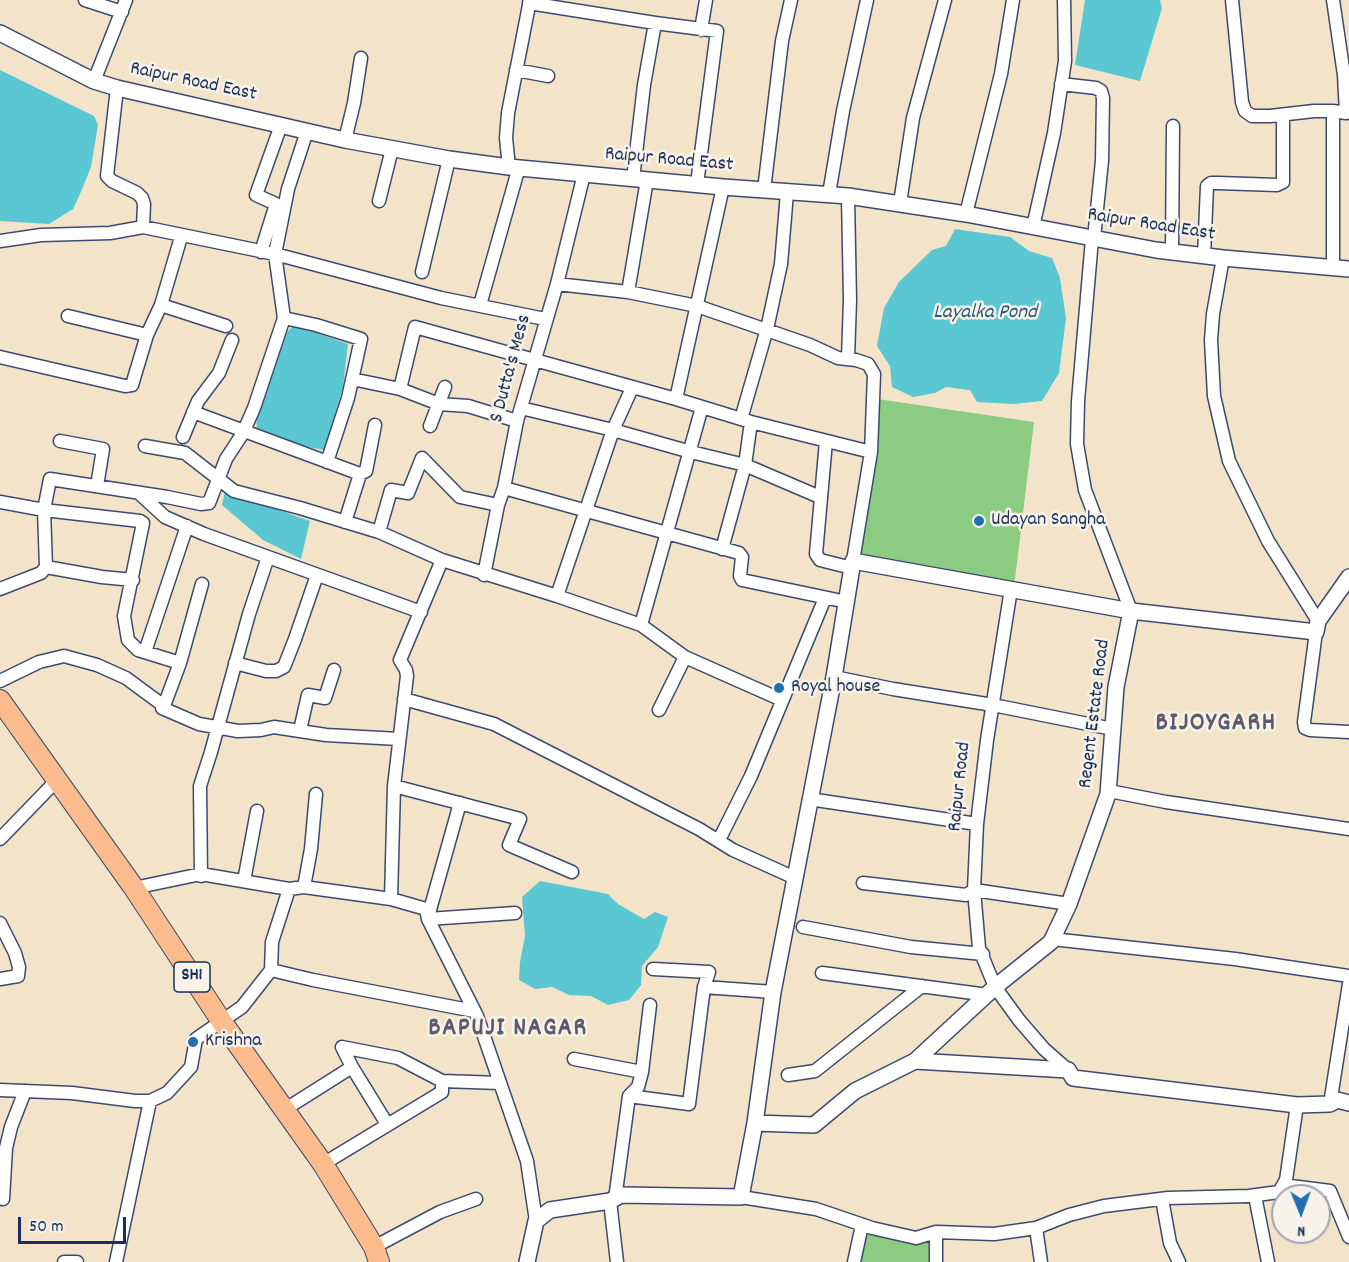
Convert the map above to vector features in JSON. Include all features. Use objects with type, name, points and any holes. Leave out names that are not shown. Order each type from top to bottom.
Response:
[{"type":"main road","name":"SH1","points":[[0,700],[134,888],[222,1022],[323,1164],[379,1257]]},
{"type":"street","points":[[85,0],[124,6],[94,81]]},
{"type":"street","points":[[701,30],[706,0]]},
{"type":"street","points":[[764,190],[782,41],[791,0]]},
{"type":"street","points":[[829,194],[843,111],[867,0]]},
{"type":"street","points":[[900,203],[913,118],[945,0]]},
{"type":"street","points":[[966,214],[1000,74],[1013,0]]},
{"type":"street","points":[[1033,227],[1054,133],[1061,84],[1066,34],[1064,0]]},
{"type":"street","points":[[1232,0],[1242,102],[1245,111],[1252,116],[1314,111],[1347,114],[1343,66],[1332,0]]},
{"type":"street","points":[[480,305],[514,167],[506,138],[508,113],[530,2],[655,24],[717,31],[697,184]]},
{"type":"street","points":[[628,292],[640,179],[644,85],[655,24]]},
{"type":"street","name":"Raipur Road East","points":[[0,33],[94,81],[117,88],[345,140],[449,159],[787,193],[848,196],[966,214],[1172,252],[1349,269]]},
{"type":"street","points":[[345,140],[361,58]]},
{"type":"street","points":[[516,70],[548,76]]},
{"type":"street","points":[[1061,84],[1096,88],[1101,91],[1103,98],[1102,161],[1078,401],[1077,444],[1085,490],[1131,611]]},
{"type":"street","points":[[117,88],[106,176],[142,198],[143,228]]},
{"type":"street","points":[[1333,111],[1333,267]]},
{"type":"street","points":[[1204,256],[1207,186],[1211,183],[1277,185],[1283,182],[1282,115]]},
{"type":"street","points":[[261,252],[276,204],[256,195],[281,125]]},
{"type":"street","points":[[1172,252],[1173,126]]},
{"type":"street","points":[[0,589],[41,573],[46,567],[44,510],[50,479],[201,504],[209,503],[226,459],[243,433],[284,318],[275,254],[288,189],[307,131]]},
{"type":"street","points":[[379,201],[392,149]]},
{"type":"street","points":[[422,272],[449,159]]},
{"type":"street","name":"S Dutta's Mess","points":[[484,575],[517,421],[557,284],[584,174]]},
{"type":"street","points":[[676,399],[723,187]]},
{"type":"street","points":[[722,549],[745,465],[746,420],[781,264],[787,193]]},
{"type":"street","points":[[848,196],[850,300],[848,359]]},
{"type":"street","points":[[0,241],[41,235],[110,233],[143,228],[275,254],[441,298],[545,319]]},
{"type":"street","points":[[0,357],[130,386],[134,383],[147,335],[161,305],[181,237]]},
{"type":"street","points":[[1223,258],[1211,340],[1214,396],[1229,461],[1268,541],[1317,626]]},
{"type":"street","points":[[557,284],[628,292],[697,306],[767,329],[838,358],[868,364],[874,374],[871,452],[847,602],[773,992],[755,1123],[741,1197]]},
{"type":"street","points":[[161,305],[226,326]]},
{"type":"street","points":[[68,316],[147,335]]},
{"type":"street","points":[[284,318],[361,339],[348,398],[327,462]]},
{"type":"street","points":[[400,389],[415,327],[746,420],[871,452]]},
{"type":"street","points":[[183,437],[198,401],[219,373],[232,340]]},
{"type":"street","points":[[352,380],[400,389],[439,404],[468,406],[517,421]]},
{"type":"street","points":[[430,426],[445,387]]},
{"type":"street","points":[[557,596],[613,430],[632,388]]},
{"type":"street","points":[[641,626],[702,407]]},
{"type":"street","points":[[521,408],[745,465],[820,497]]},
{"type":"street","points":[[193,412],[243,433],[360,474]]},
{"type":"street","points":[[345,522],[360,474],[366,471],[375,425]]},
{"type":"street","points":[[60,441],[103,449],[97,486]]},
{"type":"street","points":[[826,441],[817,558],[1131,611],[1317,626]]},
{"type":"street","points":[[144,446],[185,453],[234,491],[379,532],[442,560],[557,596],[641,626],[685,657],[782,700]]},
{"type":"street","points":[[379,532],[391,490],[408,493],[422,458],[460,496],[498,505]]},
{"type":"street","points":[[504,488],[741,555],[740,576],[742,579],[847,602]]},
{"type":"street","points":[[140,494],[165,517],[421,612]]},
{"type":"street","points":[[0,502],[44,510],[140,521],[143,524],[124,616],[128,640],[138,650],[180,663]]},
{"type":"street","points":[[145,652],[187,526]]},
{"type":"street","points":[[201,876],[200,786],[212,752],[249,614],[268,557]]},
{"type":"street","points":[[391,899],[394,786],[406,670],[400,660],[442,560]]},
{"type":"street","points":[[46,567],[133,580]]},
{"type":"street","points":[[235,663],[266,671],[276,671],[284,667],[296,639],[317,575]]},
{"type":"street","points":[[1349,577],[1317,626],[1304,722],[1305,728],[1310,730],[1349,732]]},
{"type":"street","points":[[202,584],[180,663],[162,708],[199,723],[238,731],[273,727],[326,735],[399,739]]},
{"type":"street","name":"Raipur Road","points":[[1011,589],[977,824],[974,890],[979,948],[983,954],[992,991],[1044,1049],[1068,1070]]},
{"type":"street","points":[[719,840],[751,776],[825,598]]},
{"type":"street","name":"Regent Estate Road","points":[[755,1123],[814,1125],[855,1091],[915,1062],[992,991],[1051,942],[1069,904],[1109,791],[1116,687],[1131,611]]},
{"type":"street","points":[[0,681],[39,662],[64,656],[97,665],[126,678],[164,706]]},
{"type":"street","points":[[659,710],[685,657]]},
{"type":"street","points":[[300,730],[308,695],[325,699],[334,670]]},
{"type":"street","points":[[834,677],[1113,729]]},
{"type":"street","points":[[404,699],[494,724],[719,840],[733,850],[795,878]]},
{"type":"street","points":[[0,839],[57,780]]},
{"type":"street","points":[[394,786],[520,819],[509,845],[573,872]]},
{"type":"street","points":[[1109,791],[1166,802],[1349,829]]},
{"type":"street","points":[[304,887],[311,849],[316,794]]},
{"type":"street","points":[[809,799],[977,824]]},
{"type":"street","points":[[428,918],[460,803]]},
{"type":"street","points":[[244,880],[257,811]]},
{"type":"street","points":[[134,888],[201,876],[201,874],[289,889],[304,887],[391,899],[426,909],[428,918],[474,1011],[527,1161],[536,1221],[527,1262]]},
{"type":"street","points":[[863,883],[966,895],[974,890],[1069,904]]},
{"type":"street","points":[[0,1090],[72,1093],[135,1101],[150,1101],[166,1093],[191,1067],[196,1039],[242,1007],[271,970],[272,942],[289,889]]},
{"type":"street","points":[[428,918],[514,913]]},
{"type":"street","points":[[0,922],[19,967],[18,976],[0,979]]},
{"type":"street","points":[[803,927],[911,947],[983,954]]},
{"type":"street","points":[[1052,939],[1235,959],[1349,976]]},
{"type":"street","points":[[629,1096],[689,1104],[704,987],[709,972],[653,969]]},
{"type":"street","points":[[271,970],[374,993],[474,1011]]},
{"type":"street","points":[[822,973],[922,986],[992,991]]},
{"type":"street","points":[[1330,1104],[1349,984]]},
{"type":"street","points":[[788,1075],[815,1071],[922,986]]},
{"type":"street","points":[[704,987],[773,992]]},
{"type":"street","points":[[617,1262],[613,1200],[629,1096],[638,1088],[642,1072],[650,1005]]},
{"type":"street","points":[[387,1124],[352,1068],[342,1047],[398,1058],[442,1081],[500,1083]]},
{"type":"street","points":[[574,1059],[642,1072]]},
{"type":"street","points":[[915,1062],[1068,1070],[1073,1078],[1297,1105],[1330,1104],[1337,1100],[1349,1103]]},
{"type":"street","points":[[284,1110],[352,1068]]},
{"type":"street","points":[[323,1164],[442,1092],[442,1081]]},
{"type":"street","points":[[3,1199],[6,1148],[24,1091]]},
{"type":"street","points":[[116,1262],[150,1101]]},
{"type":"street","points":[[1284,1184],[1297,1105]]},
{"type":"street","points":[[536,1221],[550,1210],[613,1200],[621,1195],[741,1197],[816,1209],[862,1225],[916,1238],[936,1232],[994,1234],[1036,1228],[1069,1215],[1104,1206],[1162,1199],[1255,1196],[1271,1193]]},
{"type":"street","points":[[1331,1193],[1349,1237]]},
{"type":"street","points":[[1255,1196],[1268,1262]]},
{"type":"street","points":[[379,1257],[440,1212],[476,1199]]},
{"type":"street","points":[[1162,1199],[1170,1244],[1179,1262]]},
{"type":"street","points":[[854,1262],[862,1225]]},
{"type":"street","points":[[1036,1228],[1041,1262]]},
{"type":"street","points":[[936,1232],[936,1262]]},
{"type":"street","points":[[64,1262],[77,1262]]},
{"type":"green space","points":[[877,399],[1034,422],[1014,587],[854,557]]},
{"type":"green space","points":[[863,1231],[931,1240],[932,1262],[855,1262]]},
{"type":"water","points":[[1085,0],[1160,0],[1162,8],[1140,81],[1075,65]]},
{"type":"water","points":[[0,70],[94,116],[98,125],[91,167],[73,209],[49,224],[0,221]]},
{"type":"water","name":"Layalka Pond","points":[[955,229],[1010,237],[1029,251],[1052,258],[1060,278],[1066,318],[1059,373],[1042,401],[1013,404],[977,402],[970,390],[946,387],[935,393],[913,397],[892,387],[890,366],[877,346],[884,308],[899,282],[932,250],[946,246]]},
{"type":"water","points":[[294,325],[348,344],[343,387],[324,450],[273,440],[257,432],[256,414],[276,344]]},
{"type":"water","points":[[225,491],[310,521],[301,559],[263,540],[222,505]]},
{"type":"water","points":[[540,881],[608,894],[618,904],[644,919],[655,912],[668,917],[658,947],[642,966],[641,985],[629,1000],[608,1005],[591,996],[569,995],[552,987],[535,989],[519,980],[525,936],[522,897]]},
{"type":"place","name":"Udayan Sangha","points":[[979,521]]},
{"type":"place","name":"Royal house","points":[[779,688]]},
{"type":"place","name":"Krishna","points":[[193,1042]]},
{"type":"district","name":"BIJOYGARH","points":[[1216,725]]},
{"type":"district","name":"BAPUJI NAGAR","points":[[508,1030]]}]
